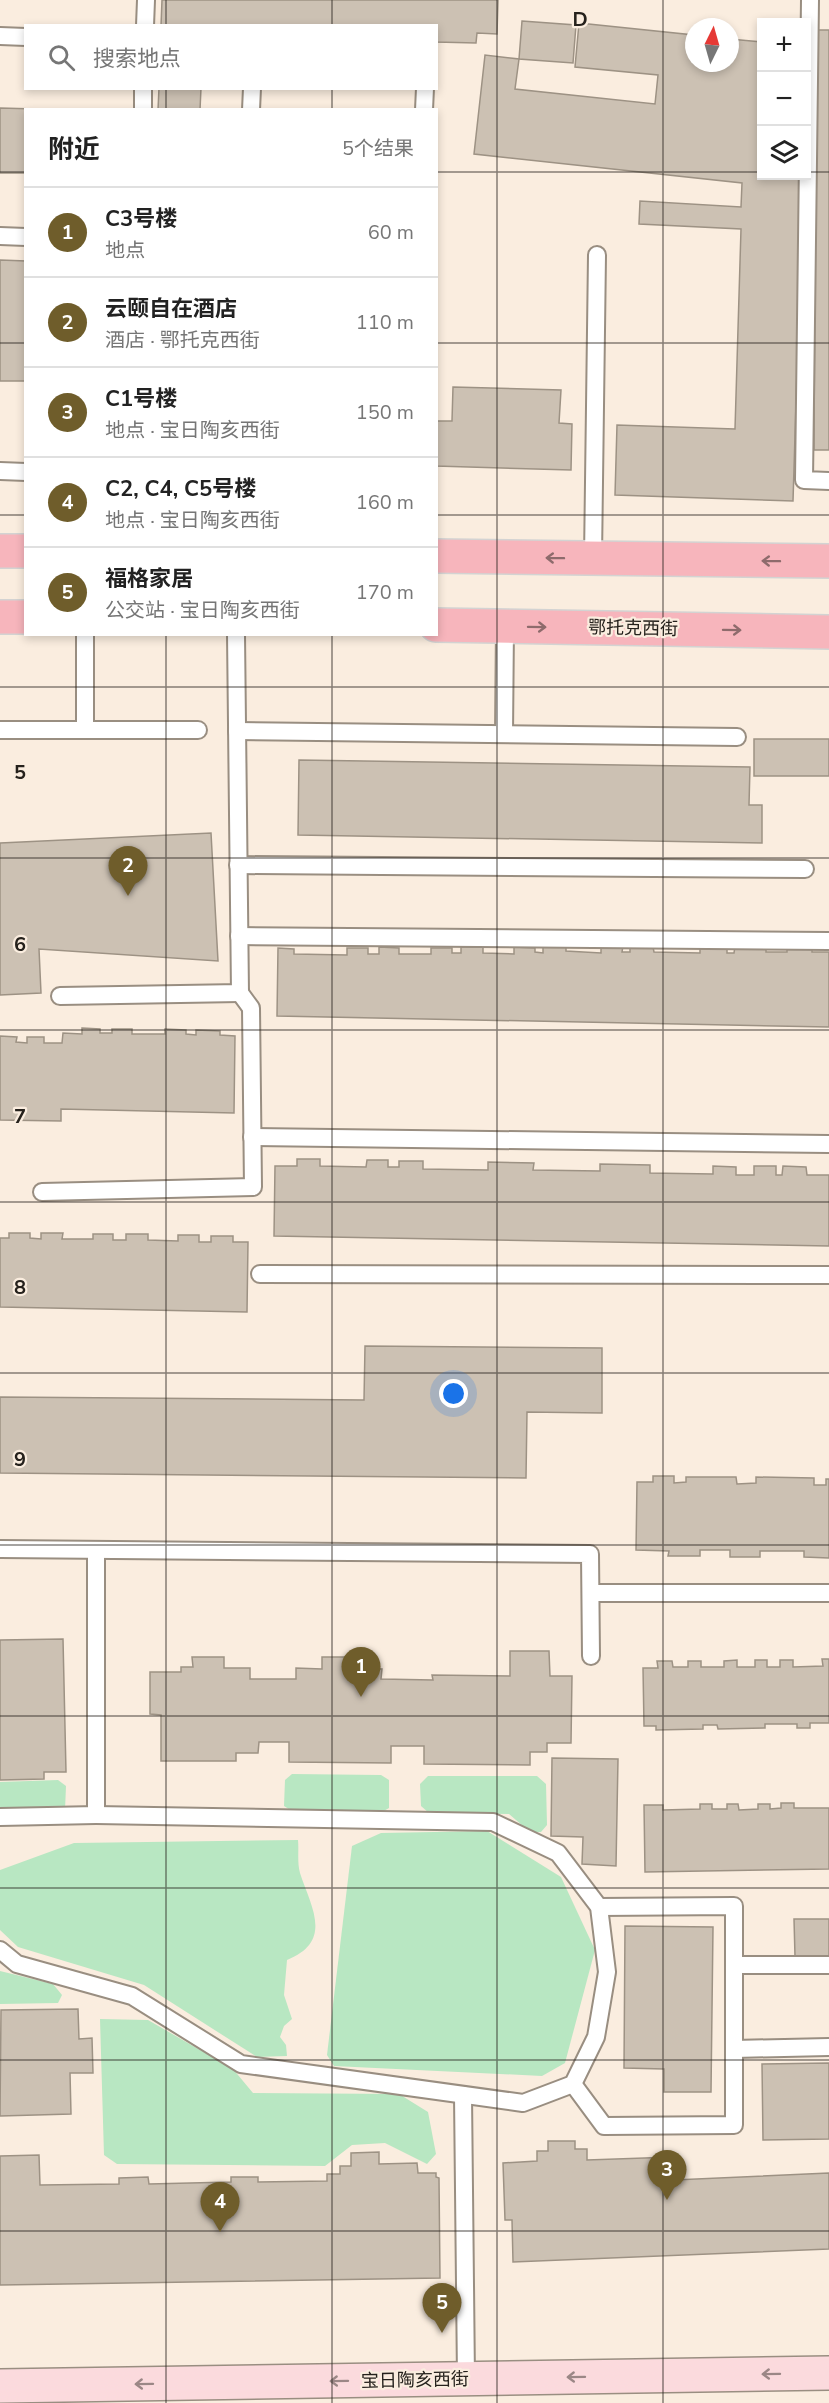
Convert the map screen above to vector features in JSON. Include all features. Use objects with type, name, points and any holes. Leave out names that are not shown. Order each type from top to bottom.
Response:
[{"type":"main road","points":[[0,551],[24,551]]},
{"type":"main road","points":[[438,556],[829,561]]},
{"type":"main road","points":[[0,617],[24,617]]},
{"type":"main road","name":"鄂托克西街","points":[[438,625],[829,632]]},
{"type":"street","name":"宝日陶亥西街","points":[[0,2386],[829,2373]]},
{"type":"lane","points":[[145,24],[146,0]]},
{"type":"lane","points":[[810,0],[804,480],[829,481]]},
{"type":"lane","points":[[0,36],[24,37]]},
{"type":"lane","points":[[142,108],[143,90]]},
{"type":"lane","points":[[251,108],[252,90]]},
{"type":"lane","points":[[424,108],[425,90]]},
{"type":"lane","points":[[0,236],[24,237]]},
{"type":"lane","points":[[593,558],[597,255]]},
{"type":"lane","points":[[0,471],[24,472]]},
{"type":"lane","points":[[504,734],[505,626]]},
{"type":"lane","points":[[85,730],[86,636]]},
{"type":"lane","points":[[42,1192],[253,1187],[251,1008],[240,993],[236,636]]},
{"type":"lane","points":[[0,730],[198,730]]},
{"type":"lane","points":[[237,731],[737,737]]},
{"type":"lane","points":[[238,865],[805,869]]},
{"type":"lane","points":[[239,936],[829,941]]},
{"type":"lane","points":[[60,996],[240,993]]},
{"type":"lane","points":[[252,1137],[829,1144]]},
{"type":"lane","points":[[260,1274],[829,1275]]},
{"type":"lane","points":[[0,1549],[590,1554],[591,1656]]},
{"type":"lane","points":[[96,1550],[96,1815]]},
{"type":"lane","points":[[591,1593],[829,1593]]},
{"type":"lane","points":[[0,1817],[96,1815],[494,1822],[558,1853],[598,1907],[607,1972],[596,2037],[573,2084],[523,2103],[241,2064],[132,1996],[17,1964],[0,1950]]},
{"type":"lane","points":[[573,2084],[604,2127],[734,2125],[735,1906],[598,1907]]},
{"type":"lane","points":[[734,1965],[829,1965]]},
{"type":"lane","points":[[734,2049],[829,2047]]},
{"type":"lane","points":[[463,2095],[466,2379]]},
{"type":"green space","points":[[292,1774],[381,1775],[389,1780],[389,1808],[382,1812],[292,1811],[284,1806],[285,1780]]},
{"type":"green space","points":[[428,1776],[537,1776],[546,1784],[547,1825],[541,1832],[530,1832],[509,1814],[429,1813],[421,1806],[420,1784]]},
{"type":"green space","points":[[58,1780],[66,1786],[65,1810],[0,1811],[0,1782]]},
{"type":"green space","points":[[487,1831],[561,1877],[595,1950],[565,2063],[542,2076],[334,2066],[327,2055],[352,1846],[381,1833]]},
{"type":"green space","points":[[298,1840],[299,1869],[313,1910],[315,1933],[302,1952],[287,1960],[284,1995],[292,2019],[284,2026],[280,2037],[286,2045],[287,2056],[257,2057],[144,1985],[18,1947],[0,1930],[0,1870],[74,1843]]},
{"type":"green space","points":[[0,1971],[53,1984],[62,1995],[58,2003],[0,2004]]},
{"type":"green space","points":[[100,2019],[148,2020],[233,2069],[253,2093],[399,2094],[428,2112],[436,2154],[427,2164],[385,2143],[352,2145],[325,2166],[117,2164],[104,2155]]},
{"type":"building","points":[[162,0],[498,0],[497,34],[477,33],[476,43],[438,42],[438,24],[161,24]]},
{"type":"building","points":[[522,21],[576,25],[573,63],[519,59]]},
{"type":"building","points":[[579,23],[685,34],[685,72],[739,72],[739,40],[757,42],[757,180],[803,180],[793,501],[615,495],[617,425],[735,429],[741,229],[639,224],[640,201],[741,207],[742,183],[474,154],[485,55],[519,59],[515,89],[655,104],[658,75],[575,67]]},
{"type":"building","points":[[816,30],[829,30],[829,450],[814,450]]},
{"type":"building","points":[[159,90],[201,90],[200,108],[158,108]]},
{"type":"building","points":[[0,108],[24,109],[24,173],[0,173]]},
{"type":"building","points":[[0,260],[24,261],[24,381],[0,381]]},
{"type":"building","points":[[453,387],[561,390],[559,423],[572,424],[571,470],[438,466],[438,421],[452,421]]},
{"type":"building","points":[[754,739],[829,739],[829,776],[754,776]]},
{"type":"building","points":[[299,760],[750,767],[749,805],[762,805],[762,843],[298,835]]},
{"type":"building","points":[[211,833],[218,961],[39,949],[41,993],[0,995],[0,843]]},
{"type":"building","points":[[543,946],[566,947],[566,951],[601,953],[601,946],[623,946],[622,952],[630,952],[630,946],[653,947],[654,952],[700,953],[700,947],[727,948],[727,953],[734,953],[735,946],[766,947],[766,952],[787,952],[787,947],[812,947],[812,952],[829,952],[829,1027],[277,1016],[278,948],[294,949],[294,954],[347,955],[347,948],[368,948],[368,954],[379,954],[379,947],[399,948],[399,954],[431,954],[431,948],[452,948],[452,953],[461,953],[461,947],[483,947],[483,953],[514,954],[514,947],[535,948],[535,952],[543,953]]},
{"type":"building","points":[[82,1028],[100,1029],[100,1033],[112,1033],[112,1029],[132,1029],[132,1034],[165,1034],[165,1029],[186,1030],[186,1034],[196,1035],[196,1030],[220,1031],[220,1035],[235,1036],[234,1113],[61,1109],[61,1121],[0,1120],[0,1036],[17,1037],[16,1042],[27,1043],[27,1037],[44,1037],[44,1043],[62,1043],[63,1033],[82,1034]]},
{"type":"building","points":[[297,1159],[320,1159],[320,1166],[366,1167],[367,1160],[388,1160],[388,1167],[399,1167],[399,1161],[423,1161],[423,1169],[488,1170],[488,1162],[534,1163],[533,1170],[600,1171],[600,1164],[650,1165],[650,1173],[713,1174],[713,1166],[736,1167],[736,1175],[754,1175],[754,1166],[776,1166],[776,1175],[782,1175],[783,1166],[806,1167],[807,1175],[829,1175],[829,1246],[274,1236],[275,1166],[297,1166]]},
{"type":"building","points":[[9,1233],[30,1233],[30,1238],[41,1239],[41,1233],[63,1233],[62,1239],[93,1239],[93,1234],[113,1234],[113,1240],[126,1240],[126,1234],[148,1234],[148,1240],[178,1241],[178,1235],[199,1235],[199,1242],[211,1242],[211,1236],[233,1236],[233,1242],[248,1242],[247,1312],[0,1307],[0,1238],[9,1238]]},
{"type":"building","points":[[365,1346],[602,1348],[602,1413],[527,1412],[526,1478],[0,1473],[0,1397],[364,1400]]},
{"type":"building","points":[[653,1476],[674,1476],[674,1483],[686,1482],[686,1477],[736,1477],[737,1484],[756,1483],[756,1477],[814,1478],[814,1485],[826,1485],[826,1479],[829,1479],[829,1558],[804,1557],[804,1551],[760,1551],[760,1557],[730,1557],[730,1550],[700,1550],[700,1556],[668,1556],[669,1551],[636,1550],[637,1482],[653,1482]]},
{"type":"building","points":[[63,1639],[66,1772],[44,1772],[44,1779],[0,1780],[0,1640]]},
{"type":"building","points":[[510,1651],[549,1651],[550,1676],[572,1676],[571,1743],[547,1743],[547,1752],[530,1752],[530,1765],[424,1764],[424,1746],[391,1746],[391,1763],[289,1762],[289,1742],[259,1742],[258,1753],[236,1753],[236,1761],[161,1761],[161,1715],[150,1714],[150,1672],[181,1672],[181,1667],[193,1667],[192,1657],[224,1657],[224,1668],[250,1668],[250,1679],[296,1679],[296,1668],[322,1669],[322,1657],[354,1657],[353,1668],[382,1669],[381,1679],[433,1680],[432,1675],[510,1676]]},
{"type":"building","points":[[822,1659],[829,1659],[829,1723],[810,1723],[810,1728],[797,1728],[797,1724],[765,1724],[765,1728],[718,1729],[717,1725],[703,1725],[703,1729],[656,1730],[656,1726],[644,1726],[643,1668],[658,1668],[657,1661],[672,1661],[673,1667],[688,1667],[688,1661],[701,1661],[701,1667],[724,1667],[724,1661],[737,1660],[737,1667],[755,1667],[755,1660],[767,1660],[767,1667],[780,1667],[780,1660],[793,1660],[793,1667],[823,1666]]},
{"type":"building","points":[[552,1758],[618,1759],[616,1866],[582,1864],[583,1837],[551,1836]]},
{"type":"building","points":[[781,1803],[794,1803],[794,1808],[829,1808],[829,1869],[645,1872],[644,1805],[663,1805],[663,1810],[700,1809],[700,1804],[712,1804],[712,1809],[727,1809],[727,1804],[738,1804],[739,1810],[758,1809],[758,1804],[770,1804],[770,1809],[781,1808]]},
{"type":"building","points":[[794,1919],[829,1919],[829,1956],[795,1956]]},
{"type":"building","points":[[625,1926],[713,1927],[711,2092],[664,2092],[664,2069],[624,2068]]},
{"type":"building","points":[[78,2009],[79,2039],[92,2038],[93,2073],[70,2073],[71,2114],[0,2116],[1,2010]]},
{"type":"building","points":[[829,2063],[829,2139],[763,2140],[762,2064]]},
{"type":"building","points":[[548,2141],[575,2141],[575,2149],[587,2149],[587,2160],[673,2157],[674,2180],[829,2173],[829,2249],[513,2262],[512,2220],[505,2220],[503,2163],[537,2161],[537,2151],[548,2151]]},
{"type":"building","points":[[379,2152],[379,2164],[417,2163],[418,2173],[436,2173],[436,2177],[439,2178],[440,2278],[0,2285],[0,2156],[39,2155],[40,2185],[119,2184],[119,2178],[148,2177],[149,2184],[231,2182],[231,2177],[258,2177],[258,2182],[327,2181],[327,2174],[340,2174],[340,2166],[351,2166],[351,2153]]},
{"type":"place","name":"云颐自在酒店","points":[[128,896]]},
{"type":"place","name":"C3号楼","points":[[361,1697]]},
{"type":"place","name":"C1号楼","points":[[667,2200]]},
{"type":"place","name":"C2, C4, C5号楼","points":[[220,2232]]},
{"type":"place","name":"福格家居","points":[[442,2333]]}]
